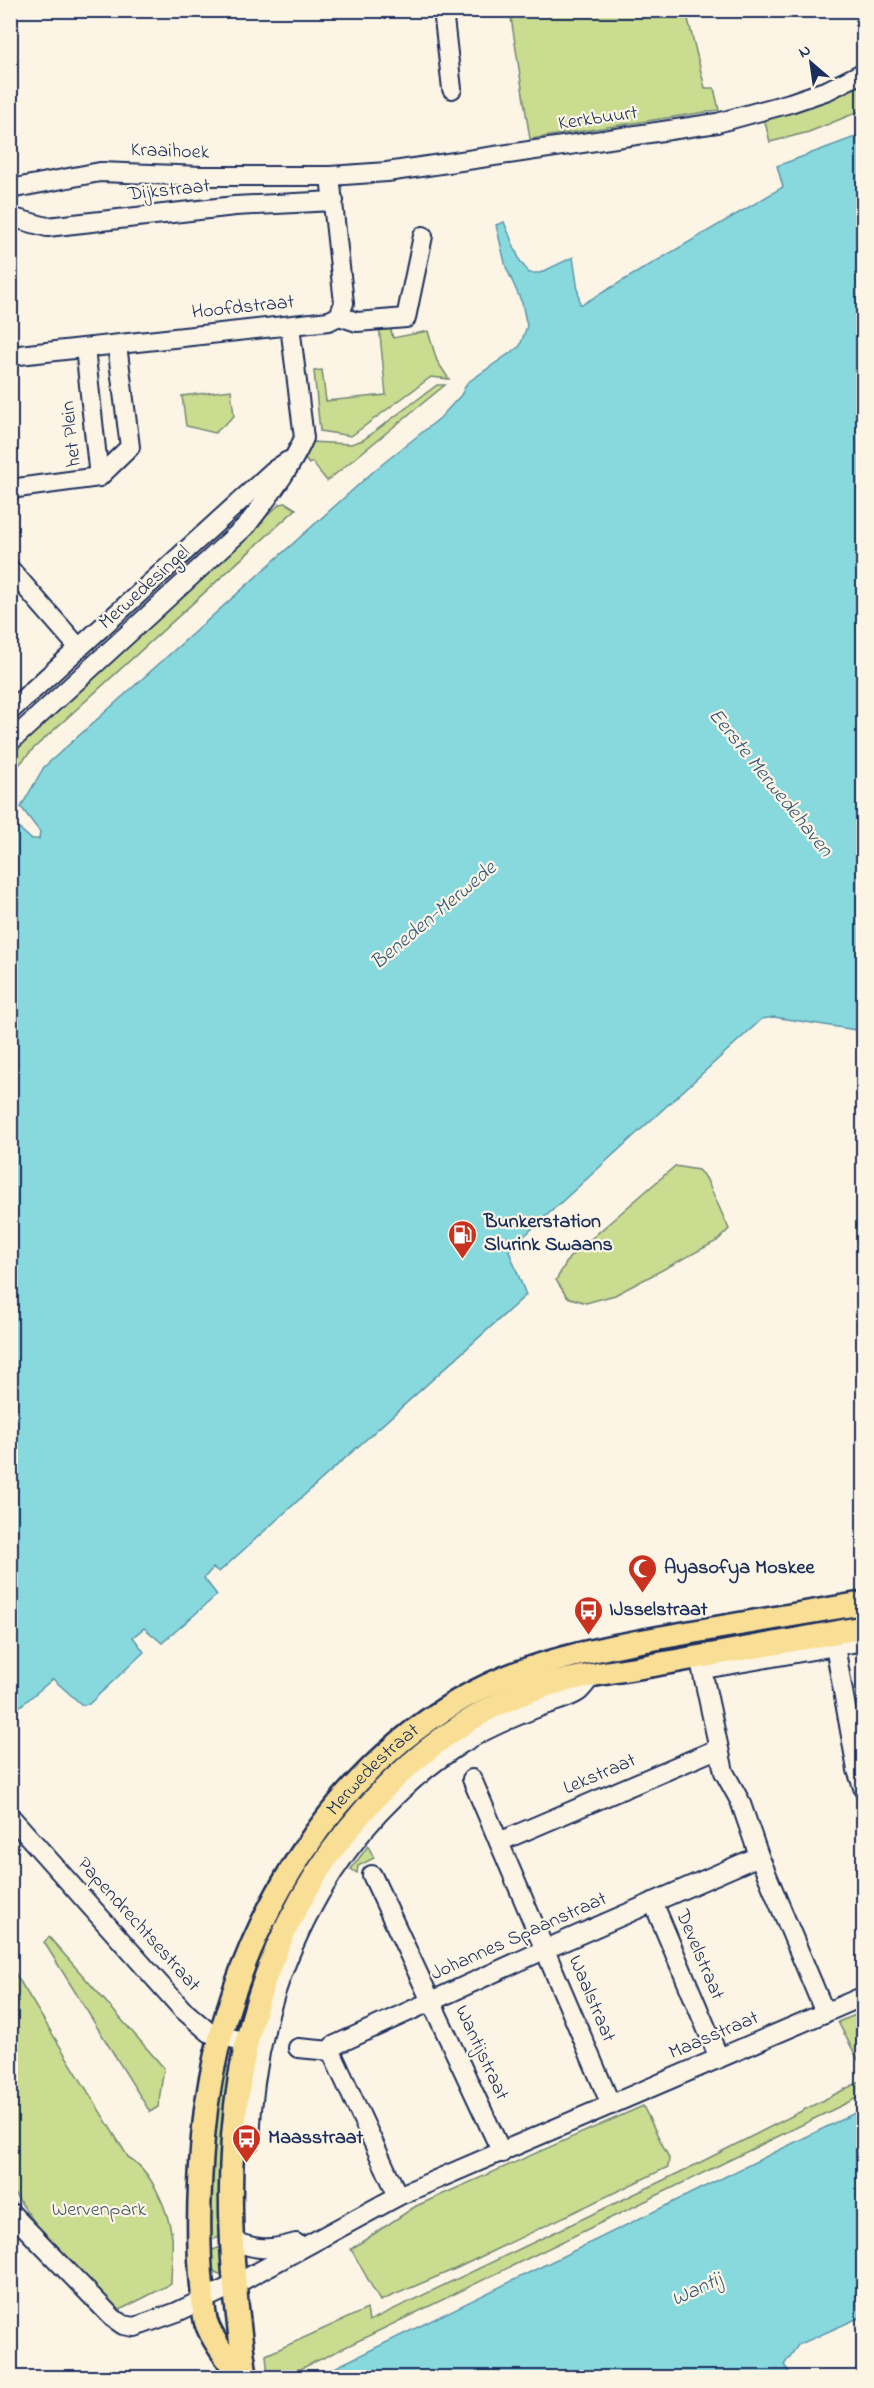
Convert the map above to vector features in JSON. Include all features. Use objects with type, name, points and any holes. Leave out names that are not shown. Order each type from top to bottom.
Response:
[{"type":"main road","name":"Merwedestraat","points":[[205,2310],[199,2253],[204,2123],[222,2036],[242,1967],[280,1888],[318,1829],[366,1772],[428,1721],[526,1669],[590,1650],[858,1604]]},
{"type":"main road","name":"Merwedestraat","points":[[243,2371],[230,2240],[235,2105],[247,2042],[264,1978],[317,1871],[349,1828],[391,1781],[443,1738],[466,1701],[536,1689],[593,1675],[702,1663],[861,1632]]},
{"type":"main road","points":[[199,2253],[210,2275],[222,2283],[236,2284]]},
{"type":"main road","points":[[205,2310],[243,2371]]},
{"type":"street","points":[[443,10],[452,89]]},
{"type":"street","name":"Kerkbuurt","points":[[330,176],[387,172],[717,123],[828,90],[864,72]]},
{"type":"street","name":"Kraaihoek","points":[[10,189],[100,172],[202,176],[330,176]]},
{"type":"street","points":[[330,176],[344,303],[339,316],[357,322],[406,318],[423,236]]},
{"type":"street","name":"Dijkstraat","points":[[10,216],[47,227],[235,206],[334,201]]},
{"type":"street","name":"Hoofdstraat","points":[[10,356],[290,326],[329,321],[339,316]]},
{"type":"street","name":"Merwedesingel","points":[[10,742],[247,525],[297,455],[304,438],[290,326]]},
{"type":"street","name":"het Plein","points":[[99,477],[130,447],[117,345]]},
{"type":"street","name":"het Plein","points":[[85,348],[99,477]]},
{"type":"street","name":"Merwedesingel","points":[[10,711],[273,471],[297,455]]},
{"type":"street","points":[[10,489],[99,477]]},
{"type":"street","points":[[10,569],[78,648]]},
{"type":"street","points":[[858,1604],[861,1632]]},
{"type":"street","name":"Merwedestraat","points":[[702,1663],[836,1646],[861,1632]]},
{"type":"street","points":[[836,1646],[857,1770],[864,1790]]},
{"type":"street","points":[[702,1663],[717,1749],[825,2013]]},
{"type":"street","name":"Merwedestraat","points":[[232,2147],[250,2142],[252,2099],[274,1994],[306,1916],[330,1874],[387,1806],[436,1762],[488,1729],[577,1693],[593,1675]]},
{"type":"street","name":"Lekstraat","points":[[499,1842],[717,1749]]},
{"type":"street","name":"Waalstraat","points":[[472,1779],[611,2105]]},
{"type":"street","name":"Papendrechtsestraat","points":[[10,1816],[182,2009],[210,2033],[247,2042]]},
{"type":"street","name":"Johannes Spaanstraat","points":[[331,2051],[333,2046],[431,2000],[759,1856]]},
{"type":"street","name":"Wantijstraat","points":[[372,1875],[502,2153]]},
{"type":"street","name":"Develstraat","points":[[653,1902],[719,2058]]},
{"type":"street","name":"Maasstraat","points":[[10,2212],[113,2318],[123,2325],[135,2327],[170,2315],[205,2310],[236,2284],[398,2196],[864,1996]]},
{"type":"street","points":[[298,2049],[331,2051],[398,2196]]},
{"type":"street","name":"Maasstraat","points":[[230,2240],[257,2249],[273,2249],[321,2237]]},
{"type":"green space","points":[[510,11],[686,11],[705,88],[714,88],[719,110],[530,139]]},
{"type":"green space","points":[[863,83],[863,110],[809,132],[770,142],[764,118],[808,107]]},
{"type":"green space","points":[[379,325],[390,327],[393,338],[428,331],[437,361],[449,379],[431,377],[351,436],[320,431],[314,371],[322,370],[326,401],[386,395]]},
{"type":"green space","points":[[437,385],[445,385],[327,481],[312,462],[309,464],[305,459],[309,442],[351,444],[363,440]]},
{"type":"green space","points":[[231,390],[234,416],[215,433],[186,426],[182,396]]},
{"type":"green space","points":[[286,503],[296,509],[33,749],[11,774],[11,756],[18,739],[280,504]]},
{"type":"green space","points":[[675,1166],[698,1170],[706,1178],[729,1229],[717,1241],[615,1295],[586,1303],[567,1297],[556,1280],[569,1258]]},
{"type":"green space","points":[[368,1846],[374,1858],[358,1866],[357,1873],[351,1869]]},
{"type":"green space","points":[[49,1937],[164,2068],[158,2107],[150,2112],[44,1942]]},
{"type":"green space","name":"Wervenpark","points":[[10,1965],[128,2157],[137,2163],[151,2181],[163,2204],[170,2226],[172,2237],[171,2284],[100,2320],[96,2309],[11,2189]]},
{"type":"green space","points":[[863,2012],[864,2069],[838,2022]]},
{"type":"green space","points":[[221,2066],[233,2068],[222,2236],[207,2242],[207,2192]]},
{"type":"green space","points":[[863,2080],[863,2095],[284,2377],[268,2377],[266,2355],[367,2309],[369,2321],[693,2166]]},
{"type":"green space","points":[[643,2106],[669,2158],[668,2167],[455,2269],[380,2301],[351,2249],[416,2206]]},
{"type":"green space","points":[[221,2247],[222,2274],[219,2275],[214,2272],[207,2252]]},
{"type":"water","points":[[863,134],[863,1031],[774,1017],[762,1019],[510,1249],[526,1295],[219,1572],[213,1568],[204,1578],[217,1595],[162,1643],[144,1628],[133,1637],[144,1652],[89,1704],[82,1705],[53,1679],[11,1714],[11,821],[31,839],[39,839],[40,832],[21,807],[44,767],[375,470],[440,418],[461,395],[467,383],[520,346],[527,326],[522,303],[506,267],[496,225],[504,222],[520,261],[529,273],[540,273],[573,257],[580,304],[583,304],[783,187],[777,166]]},
{"type":"water","name":"Wantij","points":[[863,2109],[863,2316],[798,2345],[784,2365],[793,2377],[316,2377]]},
{"type":"place","name":"Bunkerstation Slurink Swaans","points":[[463,1260]]},
{"type":"place","name":"Ayasofya Moskee","points":[[643,1594]]},
{"type":"place","name":"IJsselstraat","points":[[588,1636]]},
{"type":"place","name":"Maasstraat","points":[[247,2164]]},
{"type":"water label","name":"Eerste Merwedehaven","points":[[770,783]]},
{"type":"water label","name":"Beneden-Merwede","points":[[434,916]]}]
